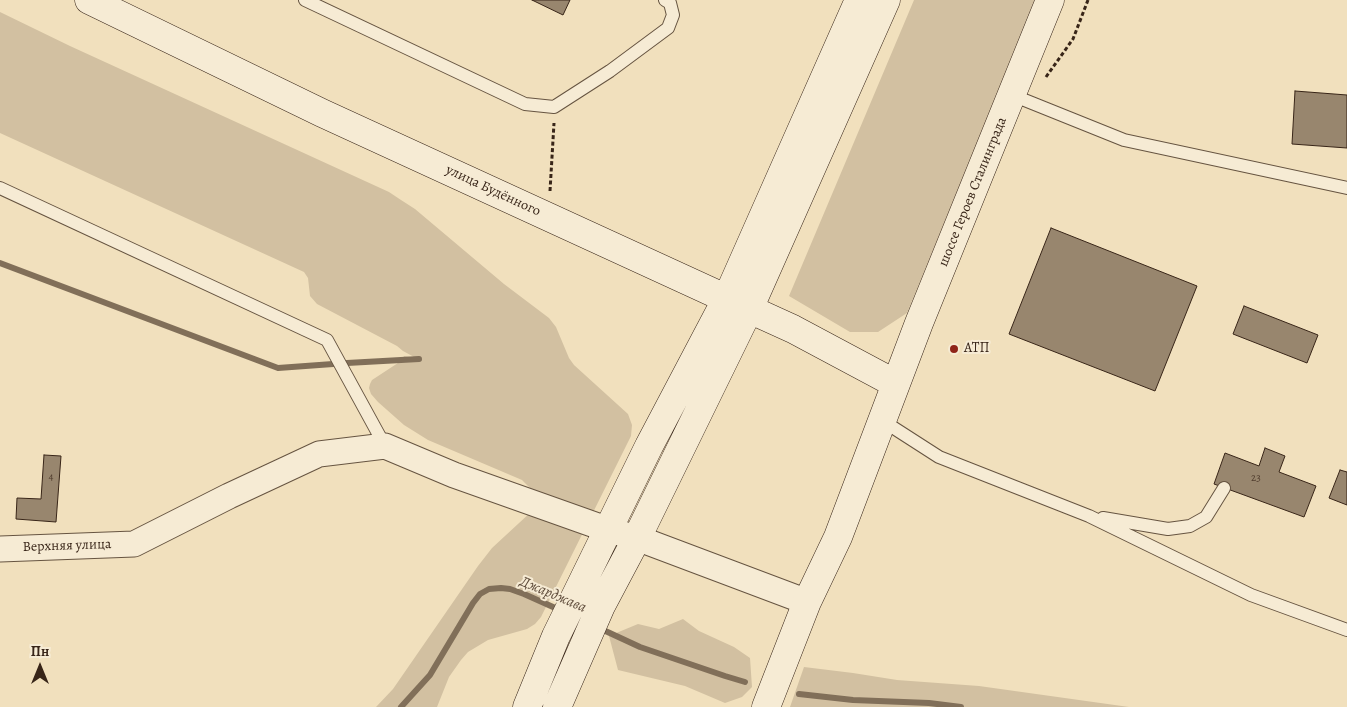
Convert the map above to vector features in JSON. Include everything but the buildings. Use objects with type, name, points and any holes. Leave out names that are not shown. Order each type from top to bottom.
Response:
[{"type":"main road","name":"улица Будённого","points":[[89,0],[322,112],[793,329],[896,384]]},
{"type":"main road","points":[[557,707],[601,606],[637,538],[738,303],[859,0]]},
{"type":"main road","points":[[526,707],[556,636],[649,446],[738,303],[886,0]]},
{"type":"main road","name":"шоссе Героев Сталинграда","points":[[766,707],[807,602],[838,537],[896,384],[1020,99],[1050,0]]},
{"type":"street","points":[[385,446],[454,475],[609,530],[637,538],[807,602]]},
{"type":"street","name":"Верхняя улица","points":[[0,549],[134,544],[229,496],[319,454],[385,446]]},
{"type":"lane","points":[[306,0],[325,4],[525,104],[554,107],[610,71],[668,28],[673,14],[670,3],[665,0]]},
{"type":"lane","points":[[1020,99],[1124,140],[1347,188]]},
{"type":"lane","points":[[0,188],[327,340],[385,446]]},
{"type":"lane","points":[[883,421],[939,457],[1088,516],[1251,595],[1347,630]]},
{"type":"lane","points":[[1088,516],[1168,529],[1190,526],[1206,517],[1224,488]]},
{"type":"path","points":[[1020,99],[1073,39],[1088,0]]},
{"type":"path","points":[[538,212],[550,192],[554,107]]},
{"type":"shaded area","points":[[914,0],[1036,0],[907,313],[878,332],[850,332],[789,296]]},
{"type":"shaded area","points":[[0,12],[389,192],[415,209],[504,284],[549,318],[556,327],[569,358],[574,365],[628,414],[632,425],[631,436],[541,617],[527,629],[488,640],[468,652],[449,677],[437,707],[376,707],[393,689],[492,548],[532,511],[533,495],[531,489],[522,480],[428,440],[404,425],[378,402],[371,394],[369,388],[372,380],[401,361],[404,356],[416,358],[317,304],[310,296],[308,278],[304,272],[0,133]]},
{"type":"shaded area","points":[[683,619],[699,631],[734,647],[750,658],[752,687],[742,697],[725,703],[685,686],[618,670],[609,636],[638,624],[659,629]]},
{"type":"shaded area","points":[[804,667],[897,680],[979,686],[1129,707],[790,707]]},
{"type":"waterway","points":[[0,263],[278,368],[333,364]]},
{"type":"waterway","points":[[347,363],[419,359]]},
{"type":"waterway","name":"Джарджава","points":[[401,707],[430,675],[480,594],[489,589],[510,589],[562,611]]},
{"type":"waterway","name":"Джарджава","points":[[599,628],[640,647],[745,682]]},
{"type":"waterway","name":"Джарджава","points":[[799,694],[853,700],[929,703],[961,707]]},
{"type":"place","name":"АТП","points":[[954,349]]}]
